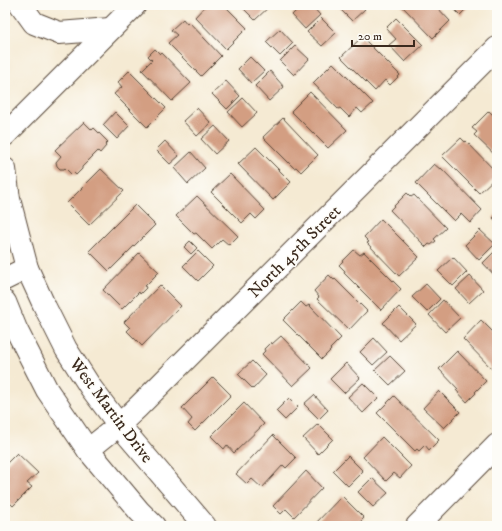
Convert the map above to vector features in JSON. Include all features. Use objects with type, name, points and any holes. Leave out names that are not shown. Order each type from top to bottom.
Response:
[{"type":"main road","points":[[21,5],[34,23],[59,33],[110,29]]},
{"type":"main road","points":[[5,135],[135,5]]},
{"type":"main road","name":"North 45th Street","points":[[88,450],[119,425],[497,48]]},
{"type":"main road","name":"West Martin Drive","points":[[5,169],[9,199],[27,268],[66,349],[91,388],[119,425],[204,526]]},
{"type":"main road","points":[[5,279],[27,268]]},
{"type":"main road","points":[[5,302],[16,329],[47,390],[88,450],[139,511],[154,526]]},
{"type":"main road","points":[[417,526],[497,445]]},
{"type":"building","points":[[206,5],[224,5],[247,28],[226,49],[195,17]]},
{"type":"building","points":[[240,5],[271,5],[255,20]]},
{"type":"building","points":[[302,5],[311,5],[320,15],[305,29],[292,15]]},
{"type":"building","points":[[336,5],[361,5],[365,9],[352,21]]},
{"type":"building","points":[[401,5],[435,5],[450,21],[433,38]]},
{"type":"building","points":[[450,5],[466,5],[468,7],[460,15]]},
{"type":"building","points":[[321,18],[336,33],[322,46],[307,32]]},
{"type":"building","points":[[396,18],[423,45],[405,62],[389,45],[396,39],[386,28]]},
{"type":"building","points":[[183,19],[187,24],[189,22],[221,56],[201,76],[168,43],[177,35],[171,30]]},
{"type":"building","points":[[280,29],[293,43],[280,56],[266,42]]},
{"type":"building","points":[[362,37],[400,75],[390,85],[385,80],[375,91],[341,57]]},
{"type":"building","points":[[295,46],[309,59],[294,75],[280,61]]},
{"type":"building","points":[[155,49],[160,54],[161,52],[191,83],[172,101],[142,70],[152,60],[148,56]]},
{"type":"building","points":[[250,57],[264,71],[251,83],[238,69]]},
{"type":"building","points":[[333,63],[373,103],[362,113],[357,108],[349,117],[340,108],[338,109],[313,83]]},
{"type":"building","points":[[129,71],[166,108],[147,127],[114,94],[122,87],[118,82]]},
{"type":"building","points":[[270,71],[284,87],[269,101],[255,86]]},
{"type":"building","points":[[226,81],[240,96],[227,109],[212,94]]},
{"type":"building","points":[[310,92],[347,130],[328,148],[291,111]]},
{"type":"building","points":[[243,98],[257,113],[242,127],[228,112]]},
{"type":"building","points":[[197,108],[211,123],[197,136],[183,121]]},
{"type":"building","points":[[489,111],[497,119],[497,157],[474,135],[477,132],[472,128]]},
{"type":"building","points":[[115,112],[129,126],[117,139],[103,125]]},
{"type":"building","points":[[283,118],[318,155],[301,172],[296,167],[294,168],[263,137]]},
{"type":"building","points":[[84,122],[92,130],[94,128],[108,142],[100,153],[98,151],[76,175],[74,173],[72,175],[65,168],[60,169],[57,166],[56,162],[61,156],[55,150]]},
{"type":"building","points":[[215,126],[229,141],[215,154],[201,139]]},
{"type":"building","points":[[461,138],[465,142],[466,141],[497,173],[497,176],[479,193],[442,156]]},
{"type":"building","points":[[165,141],[179,156],[170,164],[156,150]]},
{"type":"building","points":[[256,147],[291,182],[273,200],[238,164]]},
{"type":"building","points":[[191,152],[205,168],[188,184],[174,168]]},
{"type":"building","points":[[434,164],[440,169],[441,168],[482,210],[470,223],[461,214],[454,221],[416,183]]},
{"type":"building","points":[[101,169],[124,191],[89,225],[67,203]]},
{"type":"building","points":[[230,174],[265,210],[256,219],[251,214],[242,223],[211,192]]},
{"type":"building","points":[[407,193],[411,197],[414,195],[446,228],[434,239],[436,241],[431,245],[429,244],[426,247],[390,210]]},
{"type":"building","points":[[197,196],[238,236],[229,245],[222,239],[212,249],[176,216]]},
{"type":"building","points":[[135,205],[155,225],[109,271],[89,251]]},
{"type":"building","points":[[497,214],[497,222],[493,218]]},
{"type":"building","points":[[381,219],[419,257],[399,276],[367,243],[369,242],[364,237]]},
{"type":"building","points":[[480,230],[495,244],[479,260],[465,245]]},
{"type":"building","points":[[190,241],[197,248],[191,254],[184,247]]},
{"type":"building","points":[[497,249],[497,278],[483,263]]},
{"type":"building","points":[[354,250],[360,255],[364,252],[401,289],[381,310],[344,273],[345,271],[339,265]]},
{"type":"building","points":[[198,251],[213,266],[198,281],[183,266]]},
{"type":"building","points":[[139,253],[159,272],[145,286],[146,288],[140,294],[139,292],[122,309],[103,290]]},
{"type":"building","points":[[453,257],[467,272],[453,286],[438,271]]},
{"type":"building","points":[[329,275],[334,280],[335,279],[367,311],[349,330],[317,299],[319,297],[314,291]]},
{"type":"building","points":[[470,276],[483,290],[469,303],[456,289]]},
{"type":"building","points":[[426,284],[440,299],[427,312],[412,297]]},
{"type":"building","points":[[160,285],[181,306],[142,346],[127,331],[130,328],[124,322]]},
{"type":"building","points":[[443,300],[460,318],[445,332],[429,315]]},
{"type":"building","points":[[301,302],[306,307],[309,305],[341,338],[322,359],[283,320]]},
{"type":"building","points":[[399,307],[416,324],[399,340],[383,323]]},
{"type":"building","points":[[481,320],[497,336],[497,369],[496,368],[494,371],[463,339]]},
{"type":"building","points":[[281,336],[312,368],[293,386],[262,354],[265,351],[264,349],[271,342],[272,344]]},
{"type":"building","points":[[374,338],[387,352],[373,365],[360,352]]},
{"type":"building","points":[[457,351],[486,381],[467,402],[456,390],[458,389],[439,369]]},
{"type":"building","points":[[390,356],[405,371],[390,385],[375,370]]},
{"type":"building","points":[[252,361],[266,375],[253,389],[238,374]]},
{"type":"building","points":[[346,363],[360,378],[344,393],[330,379]]},
{"type":"building","points":[[213,377],[231,395],[195,431],[188,424],[192,419],[182,408]]},
{"type":"building","points":[[363,383],[378,398],[363,413],[348,397]]},
{"type":"building","points":[[439,391],[460,412],[444,428],[423,408]]},
{"type":"building","points":[[314,395],[328,410],[319,419],[304,404]]},
{"type":"building","points":[[394,396],[439,440],[429,450],[425,445],[419,451],[417,449],[415,451],[377,413]]},
{"type":"building","points":[[289,398],[298,407],[285,420],[276,411]]},
{"type":"building","points":[[244,403],[264,424],[234,453],[227,445],[224,449],[211,436]]},
{"type":"building","points":[[318,424],[333,439],[318,454],[303,438]]},
{"type":"building","points":[[273,435],[296,458],[286,468],[283,465],[262,488],[252,479],[247,484],[236,474]]},
{"type":"building","points":[[382,437],[411,466],[400,478],[394,473],[386,481],[363,457]]},
{"type":"building","points":[[17,453],[38,473],[27,483],[32,487],[13,506],[5,498],[5,461],[7,463]]},
{"type":"building","points":[[348,456],[363,471],[348,486],[333,471]]},
{"type":"building","points":[[306,471],[322,488],[294,517],[286,509],[281,514],[273,506]]},
{"type":"building","points":[[372,478],[388,493],[373,507],[358,492]]},
{"type":"building","points":[[342,496],[364,518],[356,526],[313,526]]}]
